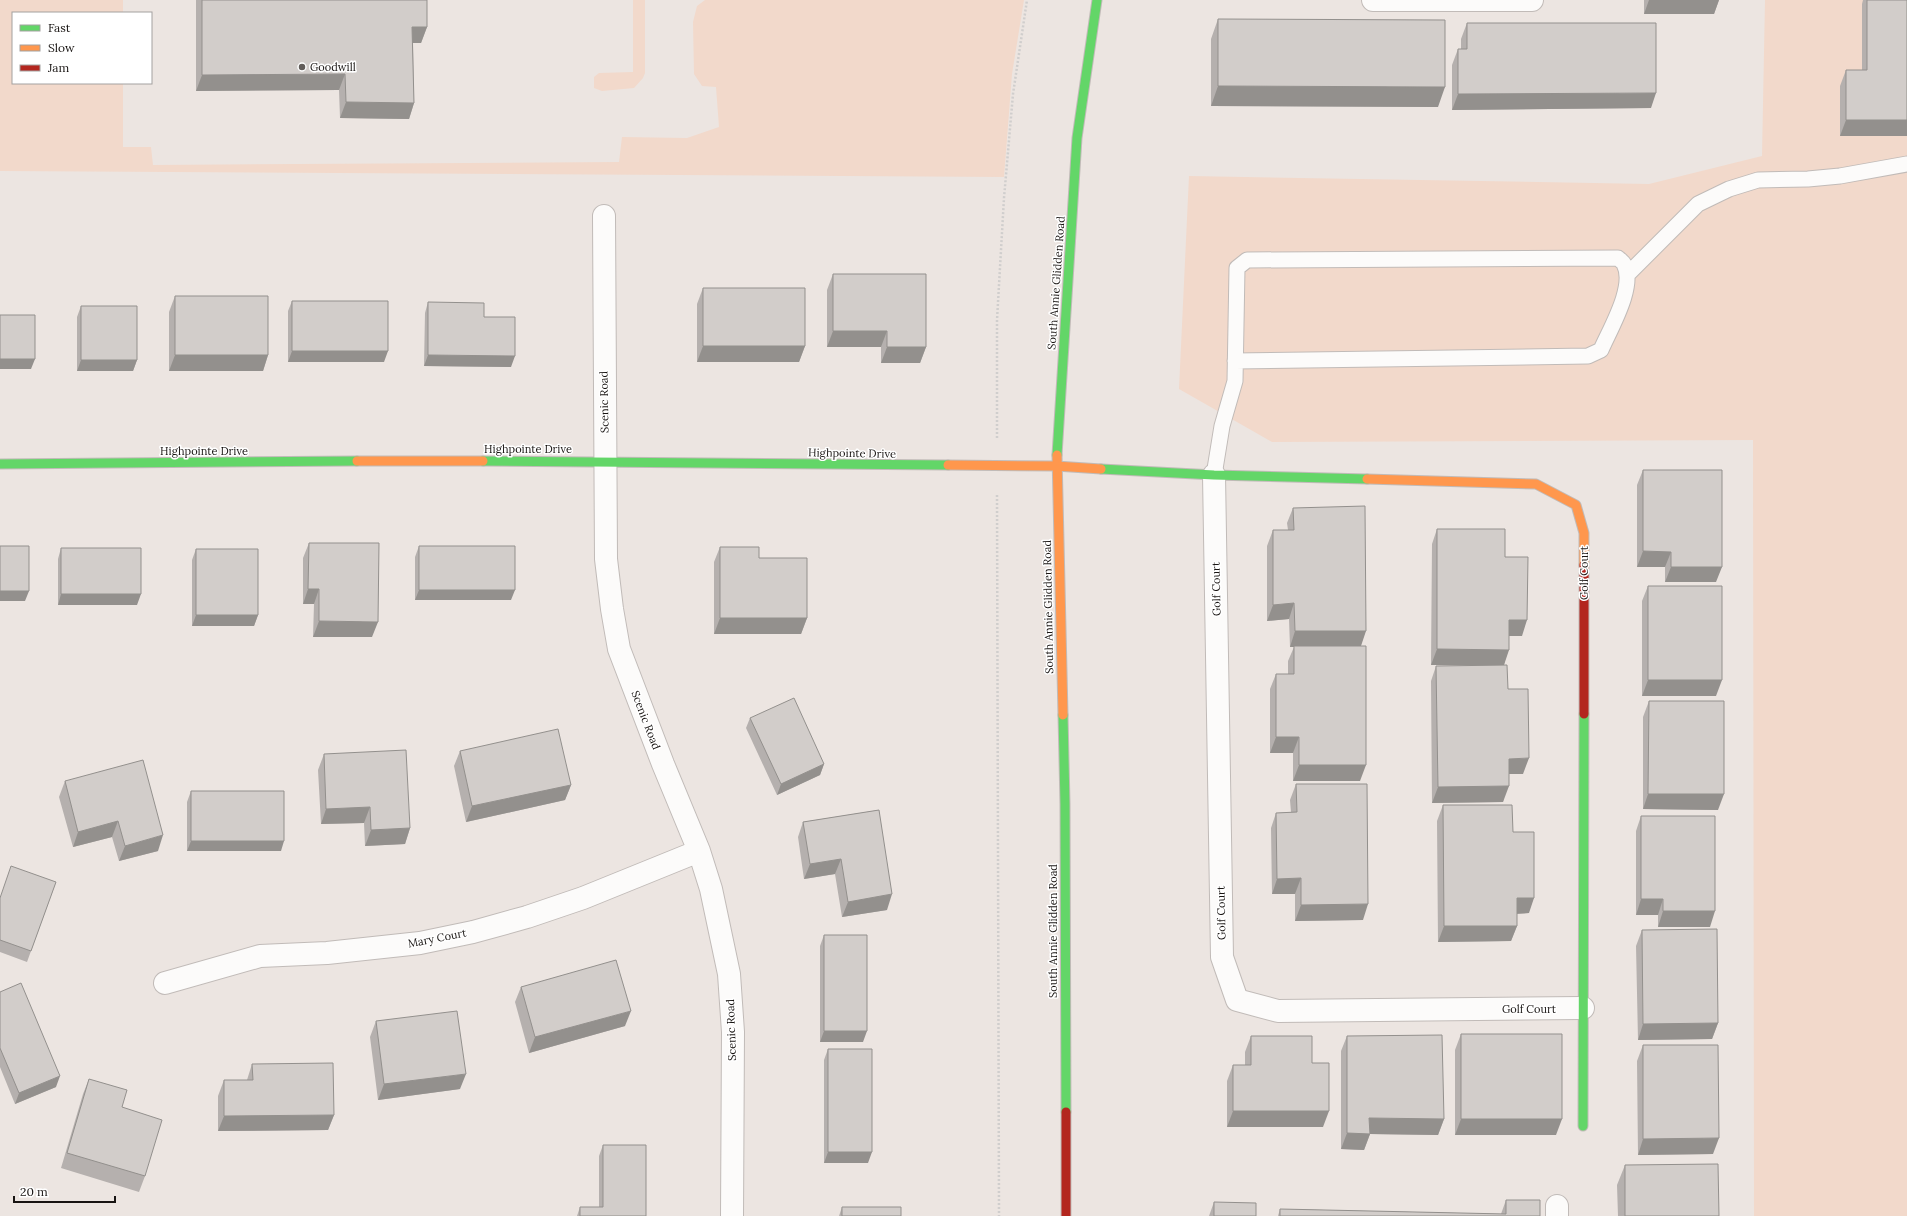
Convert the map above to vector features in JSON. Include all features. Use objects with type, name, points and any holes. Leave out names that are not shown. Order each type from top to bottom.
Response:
[{"type":"street","name":"South Annie Glidden Road","points":[[1066,1216],[1064,796],[1056,466],[1078,138],[1097,0]]},
{"type":"street","points":[[1374,0],[1532,0]]},
{"type":"street","name":"Scenic Road","points":[[604,216],[606,559],[612,609],[619,649],[663,764],[699,851],[711,889],[729,974],[733,1032],[732,1216]]},
{"type":"street","name":"Highpointe Drive","points":[[0,464],[606,461],[654,463],[997,467],[1056,466]]},
{"type":"street","name":"Golf Court","points":[[1056,466],[1214,475],[1536,484],[1576,505],[1584,533],[1584,1126]]},
{"type":"street","name":"Golf Court","points":[[1214,475],[1222,957],[1236,1000],[1278,1011],[1584,1008]]},
{"type":"street","name":"Mary Court","points":[[165,983],[260,956],[327,953],[420,943],[473,932],[527,917],[583,898],[699,851]]},
{"type":"lane","points":[[1627,275],[1698,204],[1729,190],[1758,180],[1833,177],[1907,164]]},
{"type":"lane","points":[[1214,475],[1222,426],[1235,381],[1235,360],[1236,268],[1247,260],[1618,258],[1624,264],[1627,275],[1627,291],[1601,350],[1588,356],[1235,360]]},
{"type":"path","points":[[999,1216],[997,320],[1004,198],[1013,94],[1027,0]]},
{"type":"shaded area","points":[[0,0],[123,0],[123,12],[12,12],[12,84],[123,84],[123,147],[151,147],[153,165],[619,162],[622,137],[687,138],[719,127],[716,87],[702,86],[694,74],[693,22],[697,6],[705,0],[1024,0],[1012,74],[1004,177],[0,171]]},
{"type":"shaded area","points":[[633,0],[645,0],[645,73],[643,78],[634,88],[602,91],[594,88],[594,77],[599,73],[633,72]]},
{"type":"shaded area","points":[[1765,0],[1907,0],[1907,1216],[1754,1216],[1753,440],[1272,442],[1179,389],[1189,176],[1649,184],[1762,156]]},
{"type":"building","name":"Goodwill","points":[[202,0],[427,0],[427,27],[412,27],[414,103],[346,102],[345,74],[202,75]]},
{"type":"building","points":[[1867,0],[1907,0],[1907,120],[1846,120],[1846,70],[1867,70]]},
{"type":"building","points":[[1218,19],[1445,20],[1445,87],[1218,86]]},
{"type":"building","points":[[1467,23],[1656,23],[1656,93],[1458,94],[1458,49],[1467,49]]},
{"type":"building","points":[[833,274],[926,274],[926,347],[887,347],[887,331],[833,331]]},
{"type":"building","points":[[703,288],[805,288],[805,346],[703,346]]},
{"type":"building","points":[[175,296],[268,296],[268,355],[175,355]]},
{"type":"building","points":[[292,301],[388,301],[388,351],[292,351]]},
{"type":"building","points":[[428,302],[484,303],[484,317],[515,317],[515,356],[428,355]]},
{"type":"building","points":[[81,306],[137,306],[137,360],[81,360]]},
{"type":"building","points":[[0,315],[35,315],[35,359],[0,359]]},
{"type":"building","points":[[1643,470],[1722,470],[1722,567],[1671,567],[1671,552],[1643,551]]},
{"type":"building","points":[[1365,506],[1366,631],[1295,631],[1294,603],[1273,605],[1273,530],[1294,530],[1293,508]]},
{"type":"building","points":[[1437,529],[1505,529],[1505,557],[1528,557],[1527,620],[1509,620],[1509,650],[1437,649]]},
{"type":"building","points":[[309,543],[379,543],[378,622],[319,621],[319,589],[308,589]]},
{"type":"building","points":[[0,546],[29,546],[29,591],[0,591]]},
{"type":"building","points":[[419,546],[515,546],[515,590],[419,590]]},
{"type":"building","points":[[720,547],[759,547],[759,558],[807,558],[807,618],[720,618]]},
{"type":"building","points":[[61,548],[141,548],[141,594],[61,594]]},
{"type":"building","points":[[196,549],[258,549],[258,615],[196,615]]},
{"type":"building","points":[[1648,586],[1722,586],[1722,680],[1648,680]]},
{"type":"building","points":[[1294,646],[1366,646],[1366,765],[1299,765],[1299,737],[1276,737],[1276,674],[1294,674]]},
{"type":"building","points":[[1507,665],[1508,689],[1528,689],[1529,758],[1509,759],[1509,786],[1438,787],[1436,666]]},
{"type":"building","points":[[794,698],[824,764],[781,784],[750,718]]},
{"type":"building","points":[[1649,701],[1724,701],[1724,794],[1648,794]]},
{"type":"building","points":[[558,729],[571,785],[472,806],[460,751]]},
{"type":"building","points":[[406,750],[410,828],[371,830],[370,807],[326,809],[324,754]]},
{"type":"building","points":[[143,760],[163,835],[125,846],[118,821],[78,832],[65,781]]},
{"type":"building","points":[[1296,784],[1367,784],[1368,904],[1301,905],[1301,878],[1277,879],[1276,813],[1297,812]]},
{"type":"building","points":[[191,791],[284,791],[284,841],[191,841]]},
{"type":"building","points":[[1443,805],[1512,805],[1513,832],[1534,832],[1534,898],[1517,898],[1517,926],[1444,926]]},
{"type":"building","points":[[879,810],[892,894],[848,902],[841,859],[810,864],[803,822]]},
{"type":"building","points":[[1641,816],[1715,816],[1715,911],[1663,911],[1663,899],[1641,899]]},
{"type":"building","points":[[11,866],[56,882],[31,951],[0,940],[0,898]]},
{"type":"building","points":[[1717,929],[1718,1023],[1643,1024],[1642,930]]},
{"type":"building","points":[[824,935],[867,935],[867,1031],[824,1031]]},
{"type":"building","points":[[616,960],[631,1011],[535,1037],[521,987]]},
{"type":"building","points":[[21,983],[60,1076],[19,1093],[0,1048],[0,992]]},
{"type":"building","points":[[457,1011],[466,1074],[384,1084],[376,1021]]},
{"type":"building","points":[[1461,1034],[1562,1034],[1562,1119],[1461,1119]]},
{"type":"building","points":[[1442,1035],[1444,1119],[1369,1118],[1370,1134],[1347,1133],[1347,1036]]},
{"type":"building","points":[[1251,1036],[1312,1036],[1312,1063],[1329,1063],[1329,1111],[1233,1111],[1233,1065],[1251,1065]]},
{"type":"building","points":[[1643,1045],[1718,1045],[1719,1138],[1643,1139]]},
{"type":"building","points":[[828,1049],[872,1049],[872,1152],[828,1152]]},
{"type":"building","points":[[333,1063],[334,1115],[224,1116],[224,1080],[253,1080],[252,1064]]},
{"type":"building","points":[[89,1079],[127,1090],[122,1107],[162,1120],[145,1176],[67,1153]]},
{"type":"building","points":[[603,1145],[646,1145],[646,1216],[580,1216],[580,1207],[603,1207]]},
{"type":"building","points":[[1718,1164],[1719,1216],[1625,1216],[1625,1165]]},
{"type":"building","points":[[1506,1200],[1540,1200],[1540,1216],[1280,1216],[1280,1209],[1506,1214]]},
{"type":"building","points":[[1214,1202],[1256,1203],[1256,1216],[1214,1216]]},
{"type":"building","points":[[842,1207],[901,1207],[901,1216],[842,1216]]},
{"type":"traffic: fast","points":[[1057,455],[1077,138],[1097,0]]},
{"type":"traffic: fast","points":[[0,464],[357,461]]},
{"type":"traffic: fast","points":[[483,461],[948,465]]},
{"type":"traffic: fast","points":[[1101,469],[1214,475],[1367,479]]},
{"type":"traffic: fast","points":[[1583,1126],[1584,714]]},
{"type":"traffic: fast","points":[[1063,715],[1065,804],[1066,1112]]},
{"type":"traffic: slow","points":[[1057,455],[1063,715]]},
{"type":"traffic: slow","points":[[357,461],[483,461]]},
{"type":"traffic: slow","points":[[948,465],[1056,466],[1101,469]]},
{"type":"traffic: slow","points":[[1367,479],[1536,484],[1576,505],[1584,533],[1584,565]]},
{"type":"traffic: jam","points":[[1584,565],[1584,714]]},
{"type":"traffic: jam","points":[[1066,1112],[1066,1216]]},
{"type":"place","name":"Goodwill","points":[[302,67]]}]
